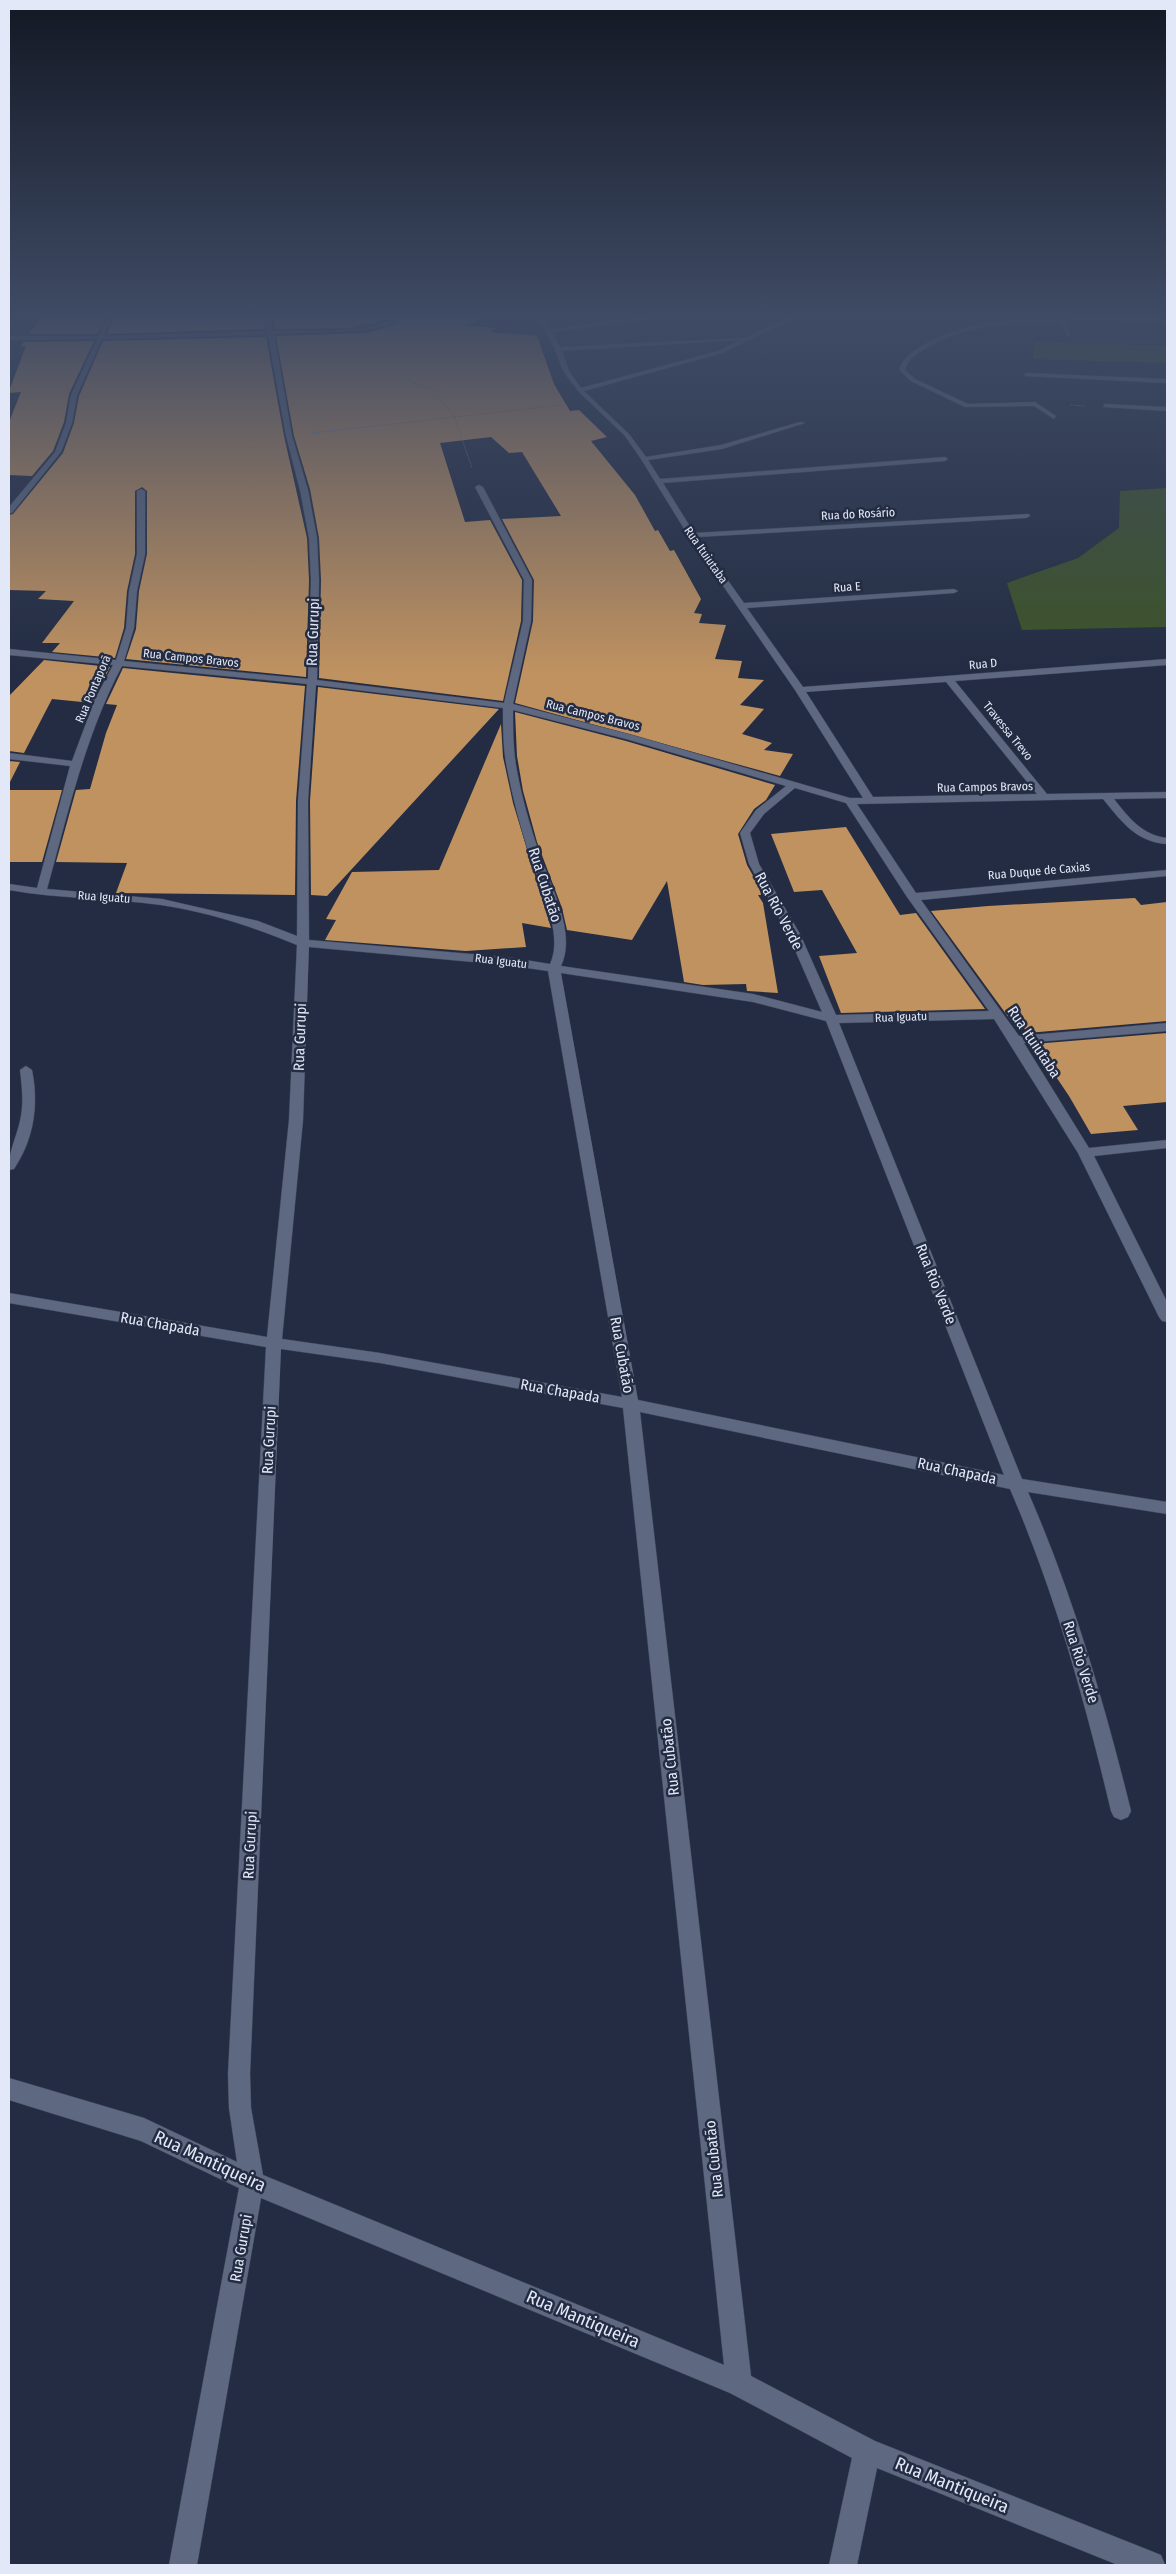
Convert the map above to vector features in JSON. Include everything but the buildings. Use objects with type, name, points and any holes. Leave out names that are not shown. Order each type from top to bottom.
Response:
[{"type":"street","points":[[9,511],[58,452],[65,434]]},
{"type":"street","name":"Rua Ituiutaba","points":[[626,434],[692,535],[800,690],[870,801]]},
{"type":"street","points":[[644,459],[722,447],[765,434]]},
{"type":"street","name":"Rua Gurupi","points":[[183,2565],[252,2182],[240,2108],[239,2074],[274,1343],[296,1120],[303,942],[304,781],[312,682],[314,538],[304,490],[289,436]]},
{"type":"street","points":[[656,481],[945,459]]},
{"type":"street","name":"Rua Cubatão","points":[[479,487],[528,580],[527,621],[508,706],[512,771],[533,851],[558,924],[561,954],[554,969],[631,1404],[739,2384]]},
{"type":"street","name":"Rua Pontaporã","points":[[41,892],[76,764],[100,699],[119,663],[130,628],[133,590],[140,554],[141,491]]},
{"type":"street","name":"Rua do Rosário","points":[[692,535],[1026,516]]},
{"type":"street","name":"Rua E","points":[[743,606],[954,591]]},
{"type":"street","name":"Rua Campos Bravos","points":[[9,652],[312,682],[508,706],[630,737],[850,801],[1046,799],[1167,795]]},
{"type":"street","name":"Rua D","points":[[800,690],[1167,662]]},
{"type":"street","name":"Travessa Trevo","points":[[949,679],[1046,799]]},
{"type":"street","points":[[9,756],[76,764]]},
{"type":"street","name":"Rua Rio Verde","points":[[793,785],[760,812],[745,833],[754,864],[794,934],[831,1019],[1016,1484],[1039,1535],[1095,1704],[1121,1811]]},
{"type":"street","points":[[1107,797],[1140,835],[1148,839],[1167,841]]},
{"type":"street","name":"Rua Ituiutaba","points":[[850,801],[913,897],[1016,1040],[1085,1152],[1122,1223],[1167,1317]]},
{"type":"street","name":"Rua Duque de Caxias","points":[[913,897],[1167,873]]},
{"type":"street","name":"Rua Iguatu","points":[[9,887],[41,892],[162,902],[254,923],[303,942],[459,956],[753,998],[786,1005],[831,1019],[996,1014]]},
{"type":"street","points":[[1016,1040],[1167,1027]]},
{"type":"street","points":[[9,1166],[19,1148],[28,1119],[30,1091],[26,1070]]},
{"type":"street","points":[[1085,1152],[1167,1144]]},
{"type":"street","name":"Rua Chapada","points":[[9,1298],[274,1343],[380,1358],[631,1404],[1016,1484],[1167,1508]]},
{"type":"street","name":"Rua Mantiqueira","points":[[9,2089],[144,2130],[252,2182],[739,2384],[868,2451],[1151,2565]]},
{"type":"street","points":[[844,2565],[868,2451]]},
{"type":"path","points":[[289,436],[305,434]]},
{"type":"path","points":[[460,434],[479,487]]},
{"type":"green space","points":[[1167,488],[1167,627],[1022,630],[1007,583],[1078,558],[1119,528],[1120,491]]}]
